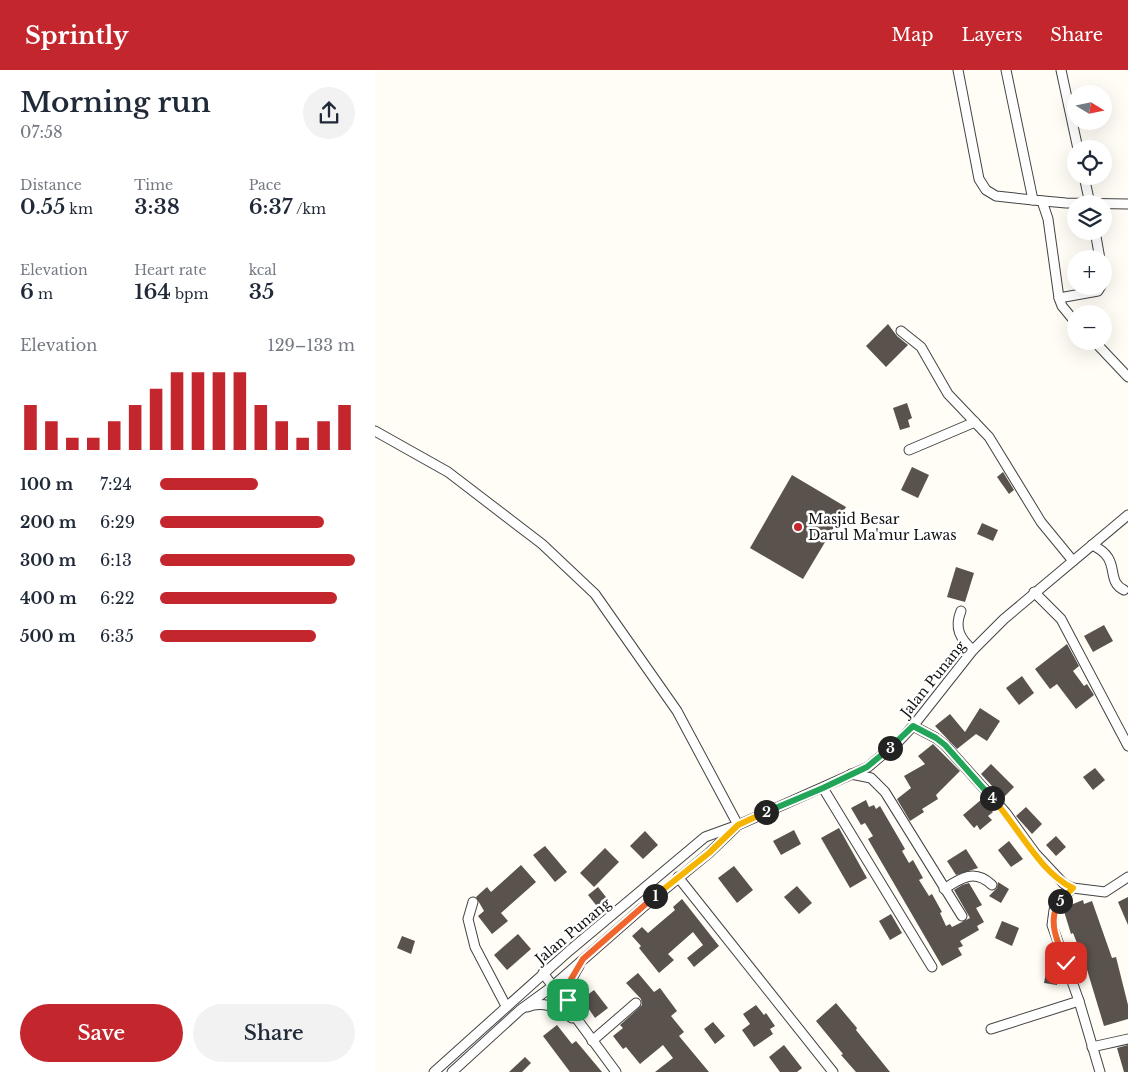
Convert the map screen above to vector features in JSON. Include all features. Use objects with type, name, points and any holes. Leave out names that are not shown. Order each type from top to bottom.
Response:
[{"type":"street","points":[[958,70],[979,179],[986,190],[995,196],[1067,202]]},
{"type":"street","points":[[1006,70],[1037,200],[1048,219],[1059,298],[1067,312]]},
{"type":"street","points":[[1061,70],[1076,140]]},
{"type":"street","points":[[1112,204],[1128,204]]},
{"type":"street","points":[[1059,298],[1076,295]]},
{"type":"street","points":[[901,331],[921,347],[948,394],[975,422],[1001,455],[1041,522],[1073,561]]},
{"type":"street","points":[[1102,350],[1128,377]]},
{"type":"street","points":[[909,450],[975,422]]},
{"type":"street","points":[[375,431],[448,472],[542,544],[595,594],[677,711],[738,825]]},
{"type":"street","name":"Jalan Punang","points":[[434,1072],[506,1006],[705,837],[738,825],[867,767],[900,740],[913,726],[973,650],[1034,592],[1128,515]]},
{"type":"street","points":[[1092,544],[1109,554],[1113,574],[1117,583],[1124,590]]},
{"type":"street","points":[[1034,592],[1061,619],[1128,746]]},
{"type":"street","points":[[961,611],[957,619],[957,628],[962,641],[973,650]]},
{"type":"street","points":[[913,726],[945,745],[1006,813],[1052,873],[1064,884],[1073,888],[1105,892],[1128,877]]},
{"type":"street","points":[[851,774],[871,778],[885,792],[962,916]]},
{"type":"street","points":[[823,788],[932,968]]},
{"type":"street","name":"Jalan Punang","points":[[453,1072],[520,1010],[553,986],[678,877],[709,853],[738,825]]},
{"type":"street","points":[[944,889],[967,876],[974,875],[981,876],[992,886]]},
{"type":"street","points":[[678,877],[833,1072]]},
{"type":"street","points":[[1073,888],[1063,897],[1054,910],[1052,925],[1079,1001],[1100,1072]]},
{"type":"street","points":[[473,902],[468,919],[475,947],[506,1006]]},
{"type":"street","points":[[577,1021],[568,1000],[568,993],[570,981],[583,959]]},
{"type":"street","points":[[543,974],[616,1072]]},
{"type":"street","points":[[991,1029],[1079,1001]]},
{"type":"street","points":[[592,1041],[636,1003]]},
{"type":"street","points":[[520,1010],[536,1004],[550,1005],[577,1021]]},
{"type":"street","points":[[1092,1047],[1128,1039]]},
{"type":"building","points":[[888,324],[897,336],[908,345],[886,367],[866,346]]},
{"type":"building","points":[[907,403],[912,418],[908,420],[910,427],[900,430],[893,408]]},
{"type":"building","points":[[912,467],[929,475],[918,498],[901,490]]},
{"type":"building","points":[[1003,472],[1014,490],[1009,494],[997,477]]},
{"type":"building","name":"Masjid Besar Darul Ma'mur Lawas","points":[[792,475],[846,507],[803,579],[750,548]]},
{"type":"building","points":[[982,523],[998,530],[993,541],[977,534]]},
{"type":"building","points":[[956,567],[974,573],[965,602],[947,597]]},
{"type":"building","points":[[1104,625],[1113,641],[1093,652],[1084,636]]},
{"type":"building","points":[[1067,644],[1079,666],[1073,671],[1084,686],[1087,684],[1094,695],[1076,709],[1057,684],[1050,689],[1035,669]]},
{"type":"building","points":[[1022,676],[1034,693],[1019,705],[1006,688]]},
{"type":"building","points":[[980,708],[1000,721],[987,741],[976,734],[957,749],[935,726],[950,714],[965,732]]},
{"type":"building","points":[[933,744],[960,771],[936,795],[938,799],[922,809],[924,812],[910,821],[897,799],[911,788],[904,776],[925,764],[918,756]]},
{"type":"building","points":[[991,764],[1014,787],[1003,798],[981,774]]},
{"type":"building","points":[[1095,768],[1105,780],[1093,790],[1083,777]]},
{"type":"building","points":[[982,799],[993,812],[988,816],[992,820],[980,830],[977,825],[974,828],[963,815]]},
{"type":"building","points":[[866,800],[869,807],[874,805],[876,809],[880,806],[905,849],[902,851],[909,863],[913,860],[923,878],[919,880],[929,896],[932,894],[942,912],[940,913],[946,926],[950,924],[952,927],[970,918],[954,890],[962,885],[969,883],[982,905],[976,908],[984,922],[977,926],[979,930],[960,941],[963,946],[958,948],[962,955],[942,966],[868,839],[873,836],[865,823],[861,825],[851,808]]},
{"type":"building","points":[[1026,807],[1042,824],[1032,834],[1016,816]]},
{"type":"building","points":[[839,828],[867,878],[850,888],[821,838]]},
{"type":"building","points":[[794,830],[801,844],[781,855],[773,841]]},
{"type":"building","points":[[645,831],[658,845],[643,859],[630,846]]},
{"type":"building","points":[[1056,836],[1066,847],[1056,856],[1046,845]]},
{"type":"building","points":[[1009,841],[1023,859],[1011,867],[998,850]]},
{"type":"building","points":[[545,846],[567,872],[555,882],[533,855]]},
{"type":"building","points":[[605,848],[619,862],[594,887],[580,873]]},
{"type":"building","points":[[966,849],[978,868],[956,875],[947,861]]},
{"type":"building","points":[[521,865],[536,882],[501,913],[508,921],[492,934],[478,916],[484,911],[476,897],[487,887],[491,892]]},
{"type":"building","points":[[734,866],[753,890],[737,903],[718,878]]},
{"type":"building","points":[[998,882],[1009,889],[1001,903],[989,896],[997,888]]},
{"type":"building","points":[[797,886],[812,903],[799,914],[784,897]]},
{"type":"building","points":[[598,887],[610,902],[600,910],[588,895]]},
{"type":"building","points":[[1128,897],[1128,925],[1118,902]]},
{"type":"building","points":[[682,899],[719,946],[694,967],[687,958],[703,945],[693,932],[668,954],[674,960],[659,973],[632,936],[642,927],[648,933],[675,910],[673,907]]},
{"type":"building","points":[[1083,900],[1084,904],[1092,901],[1112,958],[1116,957],[1128,1005],[1128,1019],[1104,1026],[1085,963],[1073,933],[1071,934],[1063,908]]},
{"type":"building","points":[[891,914],[902,933],[890,940],[879,921]]},
{"type":"building","points":[[1002,921],[1019,928],[1012,946],[995,938]]},
{"type":"building","points":[[518,934],[531,949],[507,970],[494,955]]},
{"type":"building","points":[[402,936],[415,941],[411,954],[397,948]]},
{"type":"building","points":[[1047,967],[1055,968],[1054,974],[1058,974],[1057,985],[1044,983]]},
{"type":"building","points":[[638,973],[654,992],[660,988],[677,1011],[671,1016],[684,1032],[679,1036],[709,1072],[655,1072],[673,1058],[663,1045],[640,1064],[626,1047],[623,1049],[613,1036],[623,1028],[620,1025],[642,1005],[641,999],[626,983]]},
{"type":"building","points":[[594,990],[608,1008],[595,1018],[582,999]]},
{"type":"building","points":[[836,1003],[890,1072],[856,1072],[841,1055],[843,1054],[816,1021]]},
{"type":"building","points":[[756,1005],[764,1015],[766,1013],[775,1026],[770,1029],[773,1034],[754,1047],[742,1030],[750,1024],[743,1014]]},
{"type":"building","points":[[713,1022],[725,1036],[715,1044],[704,1029]]},
{"type":"building","points":[[557,1025],[572,1044],[576,1041],[602,1072],[570,1072],[543,1036]]},
{"type":"building","points":[[784,1045],[802,1068],[797,1072],[780,1072],[769,1057]]},
{"type":"building","points":[[1128,1045],[1128,1072],[1124,1072],[1117,1048]]},
{"type":"building","points":[[525,1057],[531,1063],[522,1072],[509,1072]]},
{"type":"place","name":"Masjid Besar Darul Ma'mur Lawas","points":[[798,527]]},
{"type":"route","points":[[568,1000],[570,981],[583,959],[678,877],[709,853],[738,825],[867,767],[900,740],[913,726],[945,745],[1006,813],[1035,854],[1052,873],[1064,884],[1073,888],[1063,897],[1054,910],[1052,925],[1066,963]]}]
